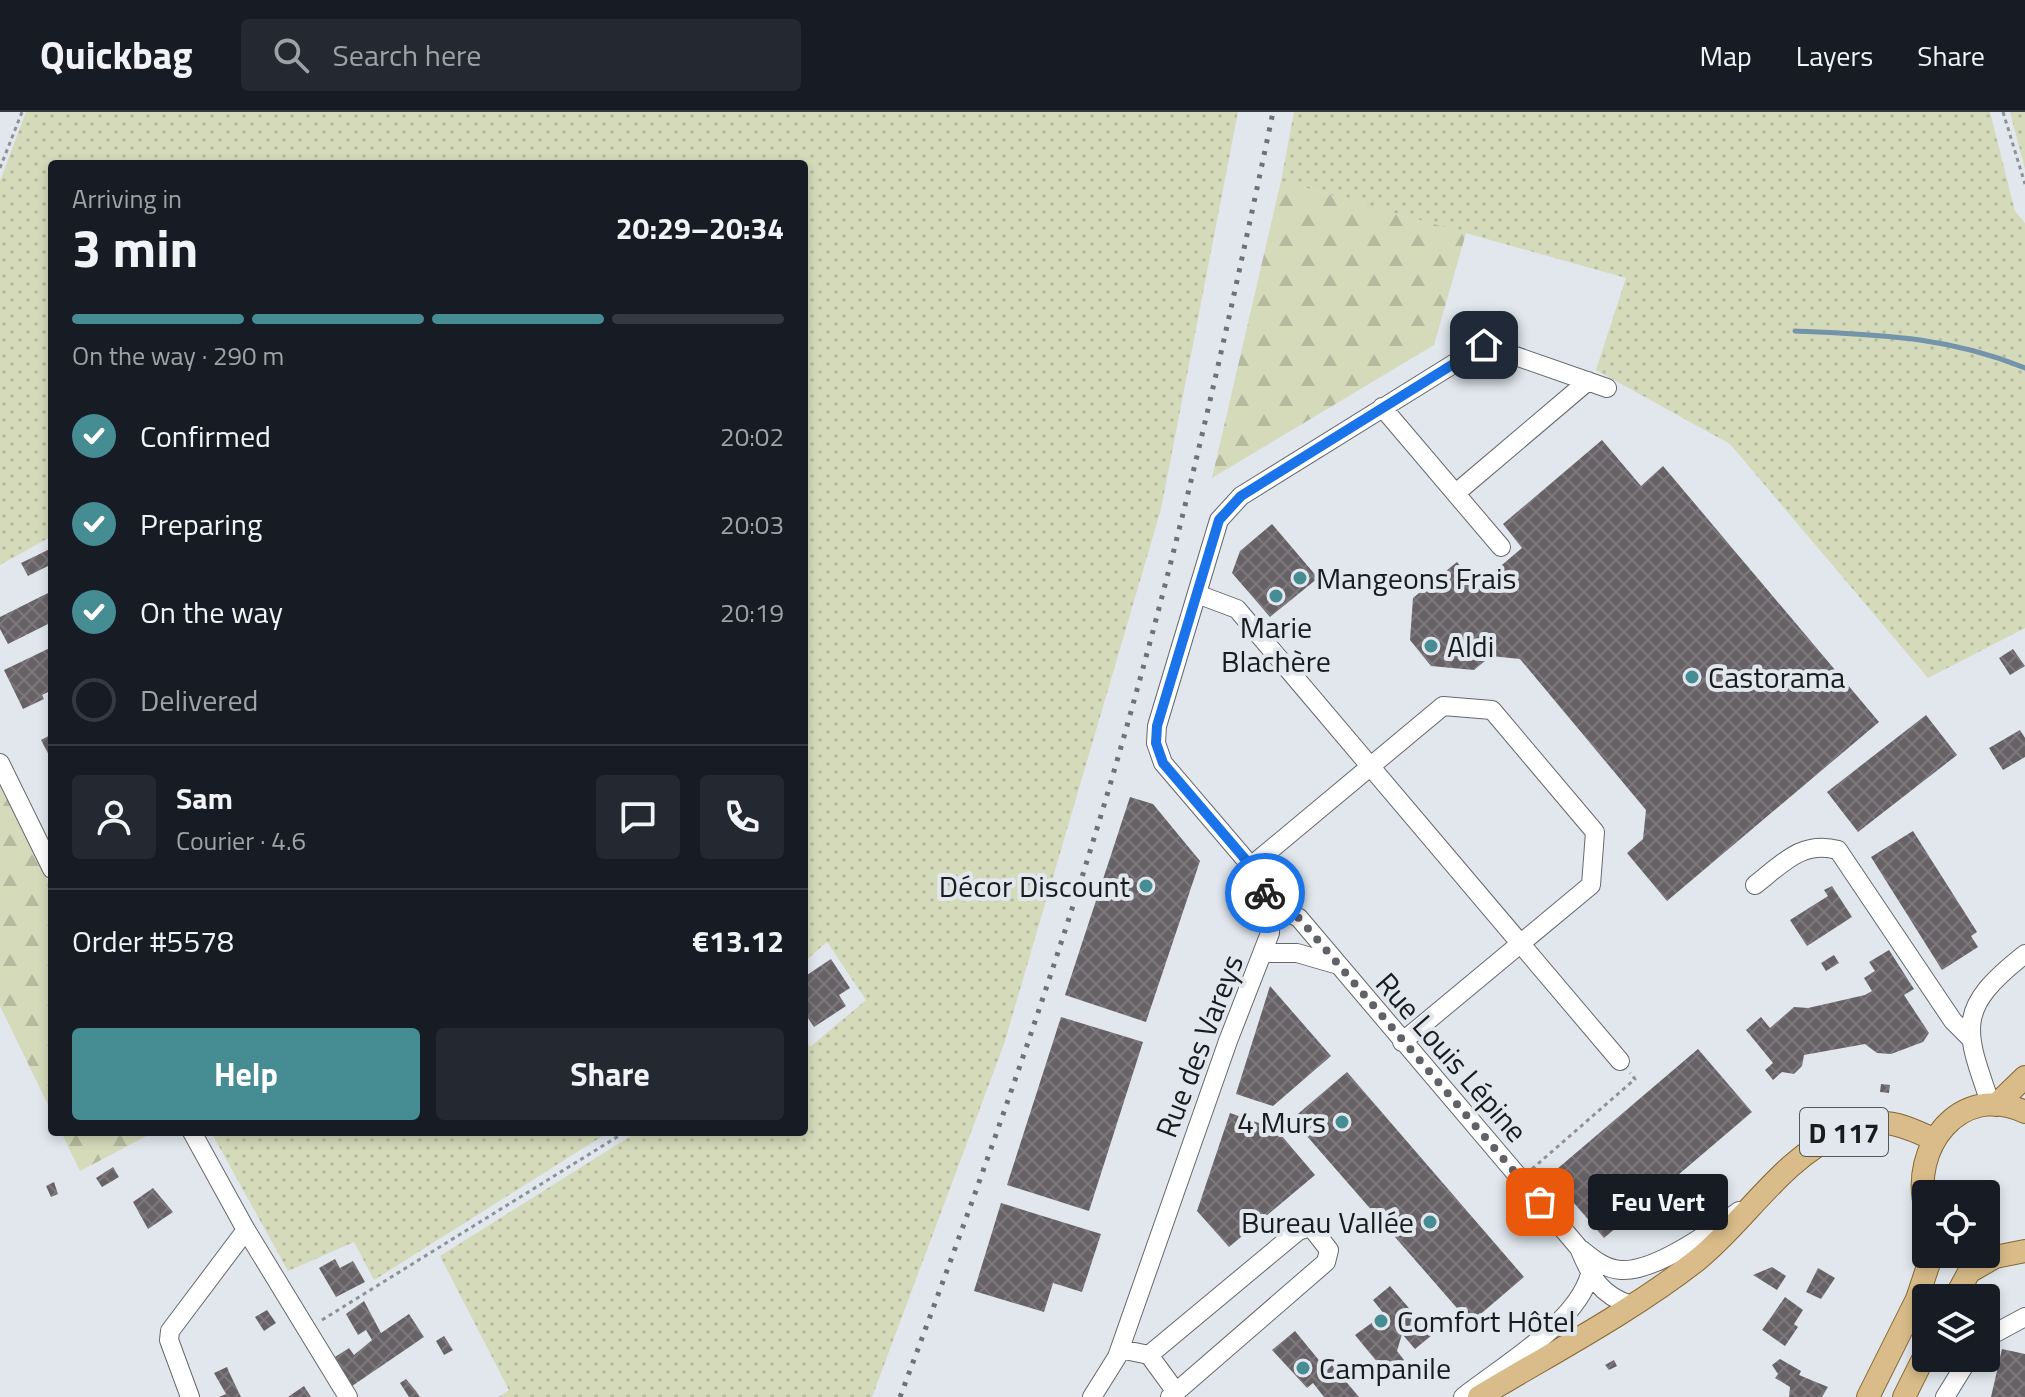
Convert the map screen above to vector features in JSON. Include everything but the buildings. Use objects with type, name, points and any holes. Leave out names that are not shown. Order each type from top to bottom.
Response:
[{"type":"main road","points":[[1922,1180],[1921,1174],[1933,1139],[1959,1115],[1994,1105],[2025,1077]]},
{"type":"main road","points":[[1994,1105],[2025,1112]]},
{"type":"main road","name":"D 117","points":[[1479,1397],[1631,1305],[1699,1258],[1808,1152],[1840,1133],[1869,1123],[1895,1122],[1933,1139]]},
{"type":"main road","points":[[2000,1254],[2025,1251]]},
{"type":"main road","points":[[1868,1397],[1917,1299],[1927,1268]]},
{"type":"main road","points":[[1904,1397],[1916,1372]]},
{"type":"street","points":[[1270,903],[1251,866],[1163,763],[1156,743],[1157,726],[1219,520],[1228,506],[1484,345],[1607,388]]},
{"type":"street","points":[[1456,493],[1588,381]]},
{"type":"street","points":[[1382,407],[1501,547]]},
{"type":"street","points":[[1197,594],[1237,609],[1620,1061]]},
{"type":"street","points":[[1251,866],[1443,706],[1492,710],[1595,832],[1591,885],[1402,1042]]},
{"type":"street","points":[[0,763],[48,861]]},
{"type":"street","points":[[1755,885],[1801,849],[1822,845],[1838,850],[1953,1021],[1970,1038]]},
{"type":"street","name":"Rue des Vareys","points":[[1092,1397],[1120,1349],[1228,1041],[1264,953],[1270,933],[1270,903]]},
{"type":"street","name":"Rue Louis Lépine","points":[[1270,903],[1299,918],[1579,1248],[1590,1274]]},
{"type":"street","points":[[1264,953],[1297,953],[1335,964]]},
{"type":"street","points":[[1994,1105],[1970,1038],[1969,1020],[1982,994],[2025,954]]},
{"type":"street","points":[[194,1136],[246,1230],[348,1397]]},
{"type":"street","points":[[1579,1248],[1601,1265],[1620,1270],[1641,1268],[1700,1237],[1769,1188]]},
{"type":"street","points":[[1120,1349],[1149,1355],[1173,1395],[1326,1262],[1329,1250],[1321,1236],[1311,1227],[1298,1231],[1149,1355]]},
{"type":"street","points":[[190,1397],[169,1340],[170,1331],[246,1230]]},
{"type":"street","points":[[1590,1274],[1611,1299],[1631,1305]]},
{"type":"street","points":[[1463,1397],[1570,1311],[1586,1291],[1590,1274]]},
{"type":"street","points":[[2000,1330],[2025,1317]]},
{"type":"street","points":[[1945,1397],[1960,1372]]},
{"type":"path","points":[[0,168],[22,112]]},
{"type":"path","points":[[2003,112],[2025,184]]},
{"type":"path","points":[[1520,1179],[1635,1079],[1620,1061]]},
{"type":"path","points":[[307,1330],[619,1136]]},
{"type":"green space","points":[[26,112],[1238,112],[1161,509],[1004,1044],[872,1397],[499,1397],[509,1390],[440,1256],[631,1136],[808,1136],[808,1044],[810,1047],[866,1000],[827,942],[808,959],[808,160],[48,160],[48,538],[0,565],[0,181]]},
{"type":"green space","points":[[1294,112],[1990,112],[2015,211],[2025,223],[2025,628],[1928,678],[1730,444],[1596,370],[1626,278],[1281,181]]},
{"type":"green space","points":[[2010,112],[2025,112],[2025,169]]},
{"type":"green space","points":[[1281,181],[1466,233],[1434,345],[1212,478]]},
{"type":"green space","points":[[0,780],[48,882],[48,1105],[0,1006]]},
{"type":"green space","points":[[63,1136],[146,1136],[80,1171]]},
{"type":"green space","points":[[213,1136],[603,1136],[374,1280],[354,1242],[288,1271]]},
{"type":"waterway","points":[[1795,331],[1940,343],[2025,368]]},
{"type":"railway","points":[[900,1397],[1022,1058],[1105,801],[1189,490],[1273,112]]},
{"type":"way so far","points":[[1265,893],[1270,903],[1299,918],[1540,1202]]},
{"type":"place","name":"Mangeons Frais","points":[[1300,578]]},
{"type":"place","name":"Marie Blachère","points":[[1276,596]]},
{"type":"place","name":"Aldi","points":[[1431,646]]},
{"type":"place","name":"Castorama","points":[[1692,677]]},
{"type":"place","name":"Décor Discount","points":[[1146,886]]},
{"type":"place","name":"4 Murs","points":[[1342,1122]]},
{"type":"place","name":"Feu Vert","points":[[1540,1202]]},
{"type":"place","name":"Bureau Vallée","points":[[1430,1222]]},
{"type":"place","name":"Comfort Hôtel","points":[[1381,1321]]},
{"type":"place","name":"Campanile","points":[[1303,1368]]},
{"type":"route","points":[[1265,893],[1251,866],[1163,763],[1156,743],[1157,726],[1219,520],[1228,506],[1241,496],[1484,345]]}]
